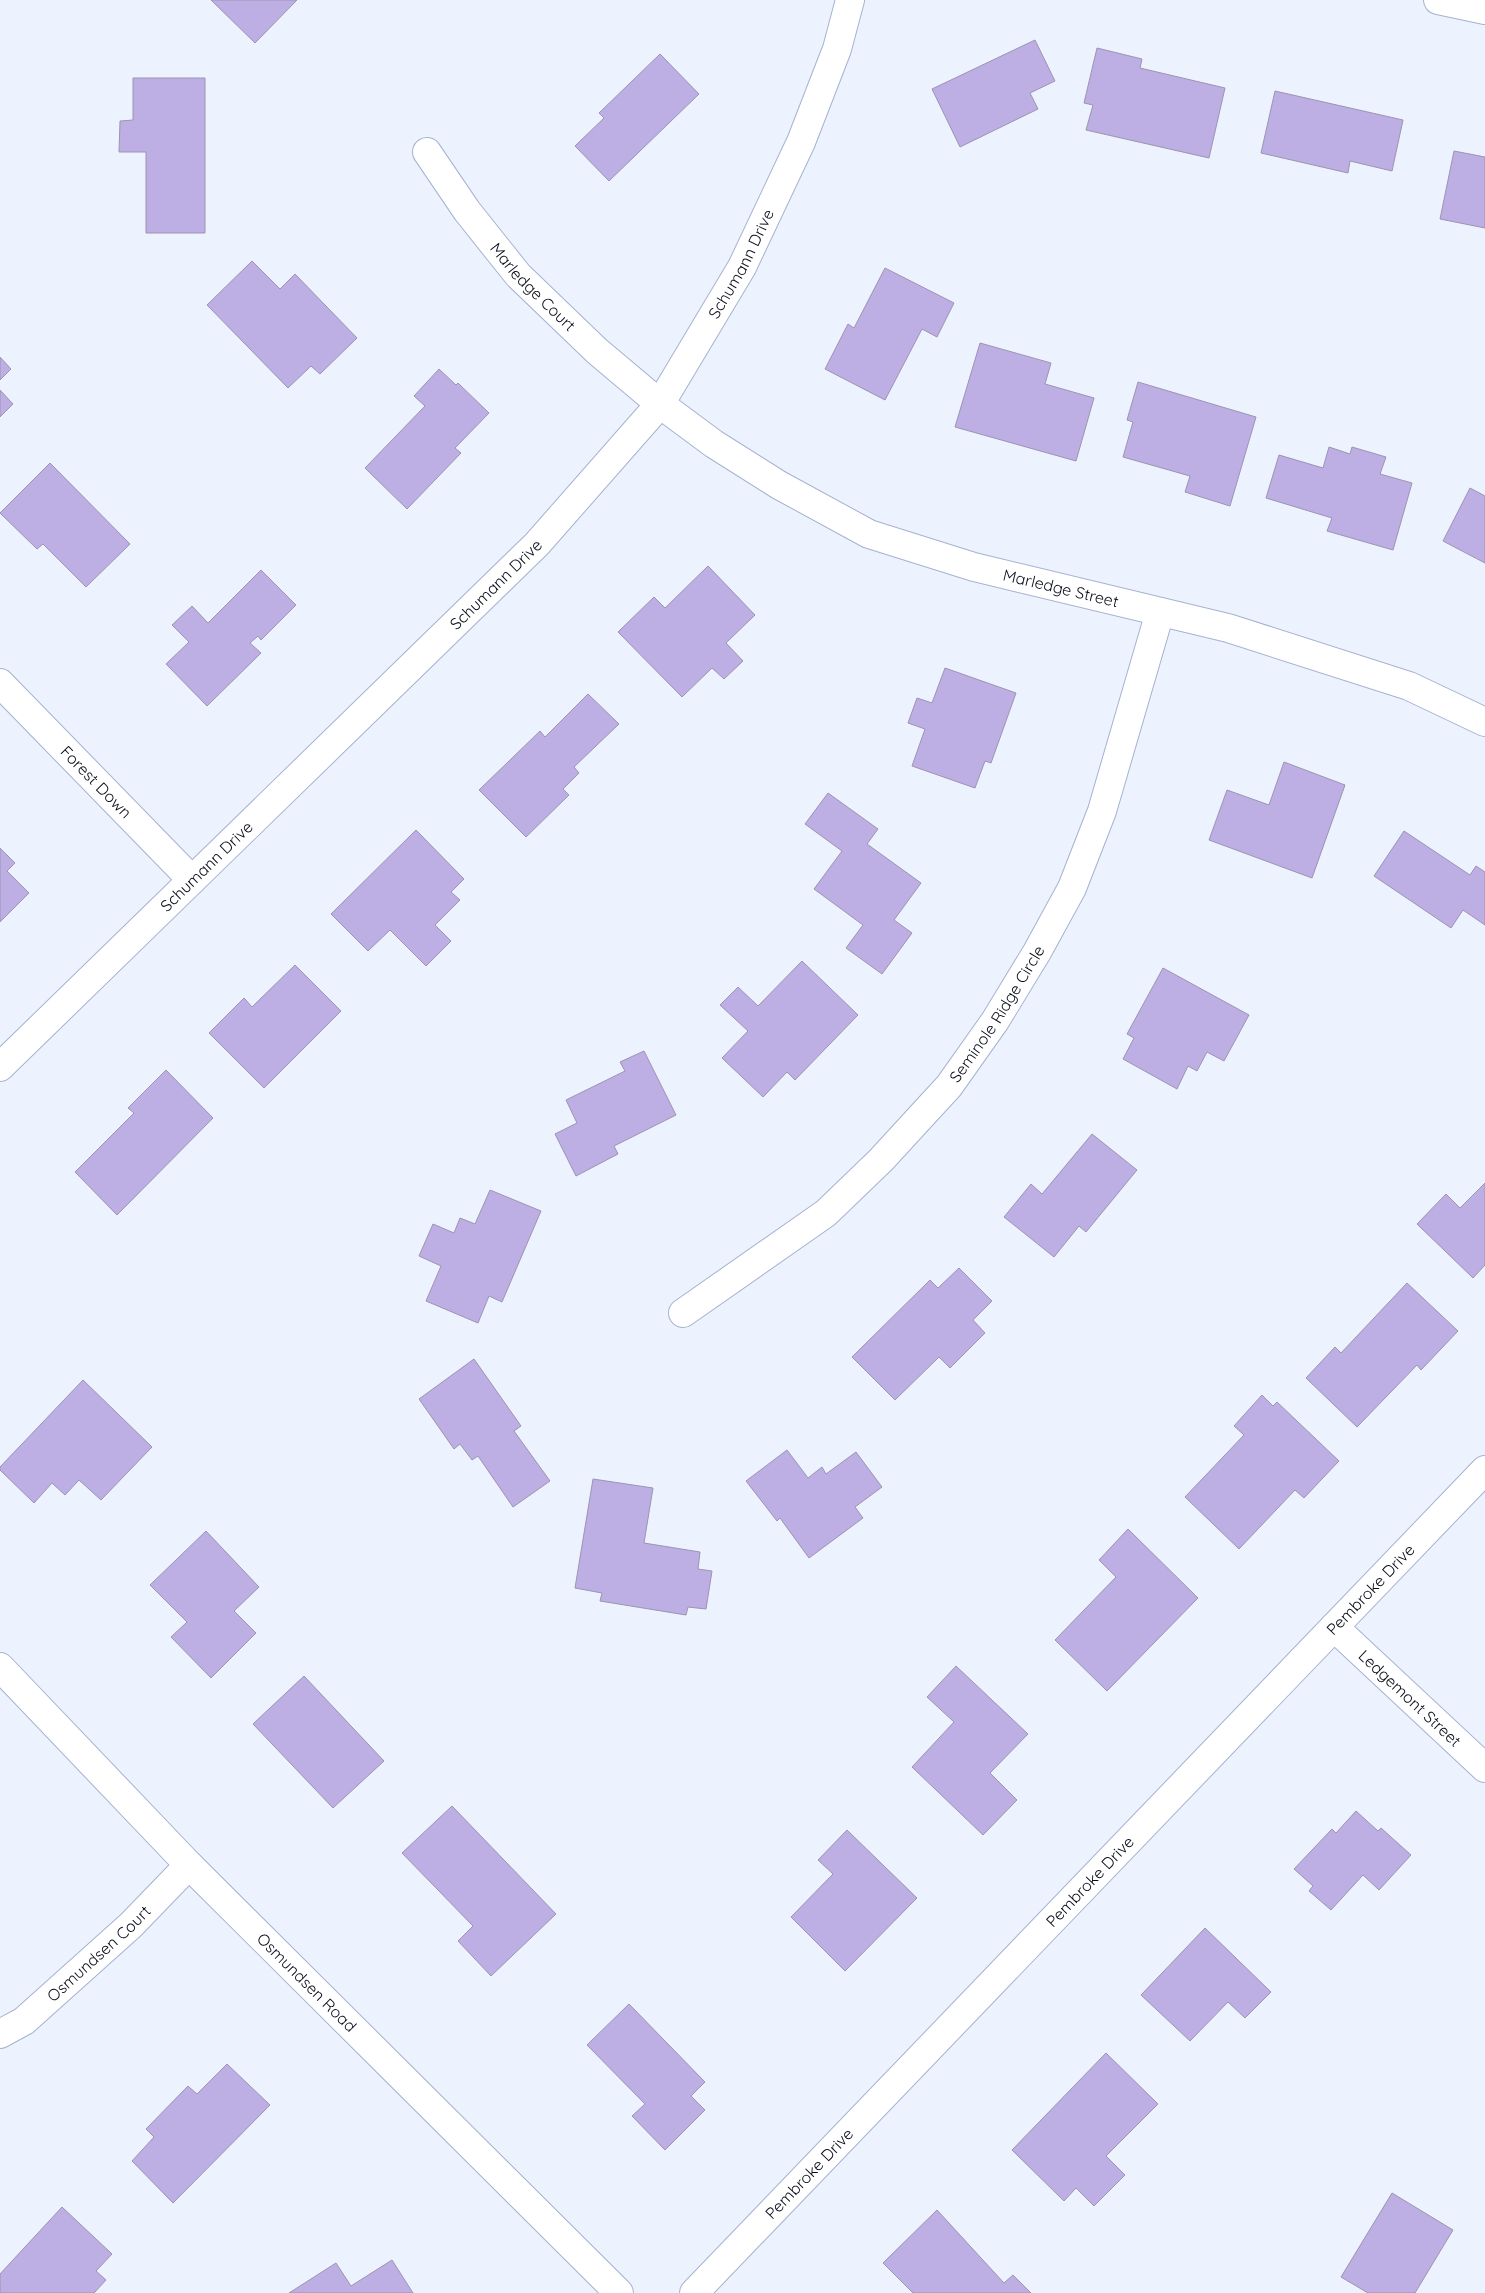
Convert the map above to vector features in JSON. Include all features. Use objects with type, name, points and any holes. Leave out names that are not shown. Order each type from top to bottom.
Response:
[{"type":"street","name":"Schumann Drive","points":[[0,1067],[537,544],[660,404],[742,267],[802,142],[837,49],[850,0]]},
{"type":"street","points":[[1438,0],[1485,10]]},
{"type":"street","name":"Marledge Court","points":[[427,152],[467,211],[518,275],[597,351],[660,404]]},
{"type":"street","name":"Marledge Street","points":[[660,404],[714,444],[779,486],[869,534],[974,567],[1228,628],[1409,686],[1485,722]]},
{"type":"street","name":"Seminole Ridge Circle","points":[[684,1313],[826,1213],[880,1160],[949,1086],[995,1021],[1038,952],[1072,888],[1102,811],[1160,612]]},
{"type":"street","name":"Forest Down","points":[[0,683],[192,880]]},
{"type":"street","name":"Pembroke Drive","points":[[694,2293],[1485,1470]]},
{"type":"street","name":"Ledgemont Street","points":[[1334,1627],[1485,1768]]},
{"type":"street","name":"Osmundsen Road","points":[[0,1667],[189,1865],[619,2293]]},
{"type":"street","name":"Osmundsen Court","points":[[0,2034],[24,2021],[131,1925],[189,1865]]},
{"type":"building","points":[[211,0],[297,0],[255,43]]},
{"type":"building","points":[[1035,40],[1055,81],[1030,93],[1038,109],[960,147],[932,89]]},
{"type":"building","points":[[1097,48],[1142,59],[1140,68],[1225,88],[1209,158],[1086,130],[1093,105],[1084,103]]},
{"type":"building","points":[[660,54],[699,94],[609,181],[575,146],[604,118],[599,113]]},
{"type":"building","points":[[133,78],[205,78],[205,233],[146,233],[146,152],[119,152],[120,121],[133,120]]},
{"type":"building","points":[[1275,91],[1403,120],[1392,171],[1350,161],[1348,173],[1261,153]]},
{"type":"building","points":[[1454,151],[1485,157],[1485,228],[1440,219]]},
{"type":"building","points":[[252,261],[280,289],[295,274],[357,338],[320,374],[311,366],[288,388],[207,305]]},
{"type":"building","points":[[885,268],[954,303],[937,337],[922,329],[885,400],[825,369],[848,324],[854,328]]},
{"type":"building","points":[[980,343],[1051,363],[1045,384],[1094,398],[1076,461],[955,427]]},
{"type":"building","points":[[0,357],[11,369],[0,380]]},
{"type":"building","points":[[439,369],[456,385],[458,383],[489,413],[455,448],[461,453],[407,509],[365,468],[425,406],[414,396]]},
{"type":"building","points":[[1138,382],[1256,417],[1230,506],[1185,492],[1190,476],[1123,457],[1133,422],[1127,420]]},
{"type":"building","points":[[0,390],[13,404],[0,417]]},
{"type":"building","points":[[1329,447],[1350,454],[1352,447],[1386,457],[1380,474],[1412,483],[1393,550],[1327,531],[1332,518],[1266,498],[1279,455],[1323,468]]},
{"type":"building","points":[[50,463],[130,544],[86,587],[43,544],[37,549],[0,513]]},
{"type":"building","points":[[1470,488],[1485,496],[1485,563],[1443,541]]},
{"type":"building","points":[[708,566],[755,615],[726,643],[743,661],[724,679],[712,668],[682,697],[618,632],[654,597],[665,608]]},
{"type":"building","points":[[261,570],[296,605],[261,640],[258,636],[250,643],[261,653],[207,706],[166,664],[189,642],[172,625],[192,606],[208,623]]},
{"type":"building","points":[[945,668],[1016,693],[991,763],[985,761],[975,788],[912,766],[925,729],[908,723],[917,698],[932,703]]},
{"type":"building","points":[[588,694],[619,724],[574,767],[579,773],[563,789],[569,795],[526,837],[479,790],[540,731],[545,737]]},
{"type":"building","points":[[1284,762],[1345,785],[1312,878],[1209,840],[1227,790],[1269,805]]},
{"type":"building","points":[[828,793],[878,829],[867,844],[921,883],[894,920],[912,933],[882,974],[846,948],[863,925],[814,889],[842,851],[805,824]]},
{"type":"building","points":[[416,830],[464,879],[451,892],[460,900],[435,925],[451,941],[426,966],[390,930],[368,951],[331,914]]},
{"type":"building","points":[[1404,831],[1470,875],[1476,866],[1485,872],[1485,925],[1463,910],[1451,928],[1374,876]]},
{"type":"building","points":[[0,848],[15,863],[7,871],[29,893],[0,922]]},
{"type":"building","points":[[802,961],[858,1015],[795,1080],[787,1072],[763,1097],[722,1058],[748,1031],[720,1005],[738,987],[758,1006]]},
{"type":"building","points":[[295,965],[341,1011],[264,1088],[209,1033],[244,998],[252,1007]]},
{"type":"building","points":[[1163,968],[1249,1015],[1224,1061],[1207,1052],[1197,1071],[1188,1066],[1177,1089],[1123,1059],[1134,1038],[1127,1034]]},
{"type":"building","points":[[644,1051],[676,1115],[614,1146],[618,1154],[576,1176],[555,1134],[577,1123],[566,1100],[625,1071],[620,1062]]},
{"type":"building","points":[[166,1070],[213,1118],[117,1215],[75,1172],[134,1113],[128,1108]]},
{"type":"building","points":[[1092,1134],[1137,1170],[1086,1232],[1079,1226],[1054,1257],[1004,1217],[1031,1184],[1042,1194]]},
{"type":"building","points":[[1485,1183],[1485,1265],[1473,1278],[1417,1224],[1446,1194],[1460,1208]]},
{"type":"building","points":[[490,1190],[541,1211],[502,1302],[489,1296],[478,1323],[426,1301],[441,1266],[419,1256],[433,1224],[454,1233],[460,1218],[475,1224]]},
{"type":"building","points":[[959,1268],[992,1301],[973,1320],[985,1333],[950,1368],[939,1357],[895,1400],[852,1357],[930,1280],[938,1288]]},
{"type":"building","points":[[1407,1283],[1458,1331],[1421,1370],[1417,1365],[1357,1427],[1306,1378],[1335,1347],[1341,1353]]},
{"type":"building","points":[[474,1359],[521,1426],[514,1431],[550,1481],[513,1507],[478,1456],[472,1460],[460,1444],[454,1449],[419,1399]]},
{"type":"building","points":[[83,1380],[152,1447],[101,1500],[79,1480],[65,1495],[52,1483],[34,1503],[0,1470],[0,1467]]},
{"type":"building","points":[[1262,1395],[1273,1406],[1277,1402],[1339,1461],[1304,1498],[1295,1490],[1239,1549],[1185,1497],[1244,1435],[1234,1426]]},
{"type":"building","points":[[787,1450],[808,1478],[822,1467],[826,1474],[856,1452],[882,1487],[855,1507],[863,1518],[809,1558],[780,1518],[777,1521],[746,1481]]},
{"type":"building","points":[[593,1479],[653,1488],[644,1543],[700,1552],[698,1569],[712,1571],[706,1609],[688,1607],[686,1615],[600,1601],[602,1593],[575,1588]]},
{"type":"building","points":[[1128,1529],[1198,1598],[1107,1691],[1055,1640],[1116,1577],[1099,1560]]},
{"type":"building","points":[[206,1531],[259,1587],[234,1611],[256,1633],[211,1678],[171,1637],[187,1622],[150,1585]]},
{"type":"building","points":[[956,1666],[1028,1734],[990,1773],[1017,1800],[983,1835],[912,1767],[954,1722],[927,1697]]},
{"type":"building","points":[[304,1676],[384,1761],[333,1808],[253,1724]]},
{"type":"building","points":[[452,1806],[556,1914],[491,1976],[458,1941],[473,1926],[402,1853]]},
{"type":"building","points":[[1356,1811],[1378,1831],[1381,1828],[1411,1855],[1379,1890],[1363,1875],[1331,1910],[1309,1891],[1313,1886],[1294,1869],[1332,1829],[1336,1833]]},
{"type":"building","points":[[847,1830],[917,1898],[845,1971],[791,1917],[833,1874],[818,1860]]},
{"type":"building","points":[[1205,1928],[1271,1992],[1245,2018],[1228,2002],[1190,2041],[1141,1995]]},
{"type":"building","points":[[629,2004],[705,2082],[691,2096],[705,2110],[665,2150],[632,2116],[645,2104],[587,2045]]},
{"type":"building","points":[[1106,2053],[1158,2104],[1106,2156],[1125,2175],[1094,2206],[1076,2188],[1064,2201],[1012,2150]]},
{"type":"building","points":[[227,2064],[270,2105],[173,2203],[132,2161],[154,2137],[146,2129],[188,2086],[197,2094]]},
{"type":"building","points":[[1392,2193],[1453,2230],[1415,2293],[1368,2293],[1341,2277]]},
{"type":"building","points":[[62,2207],[112,2254],[96,2271],[106,2280],[94,2293],[0,2293],[0,2274]]},
{"type":"building","points":[[937,2210],[1004,2283],[1013,2275],[1031,2293],[913,2293],[883,2263]]},
{"type":"building","points":[[392,2260],[413,2293],[289,2293],[336,2263],[351,2286]]}]
